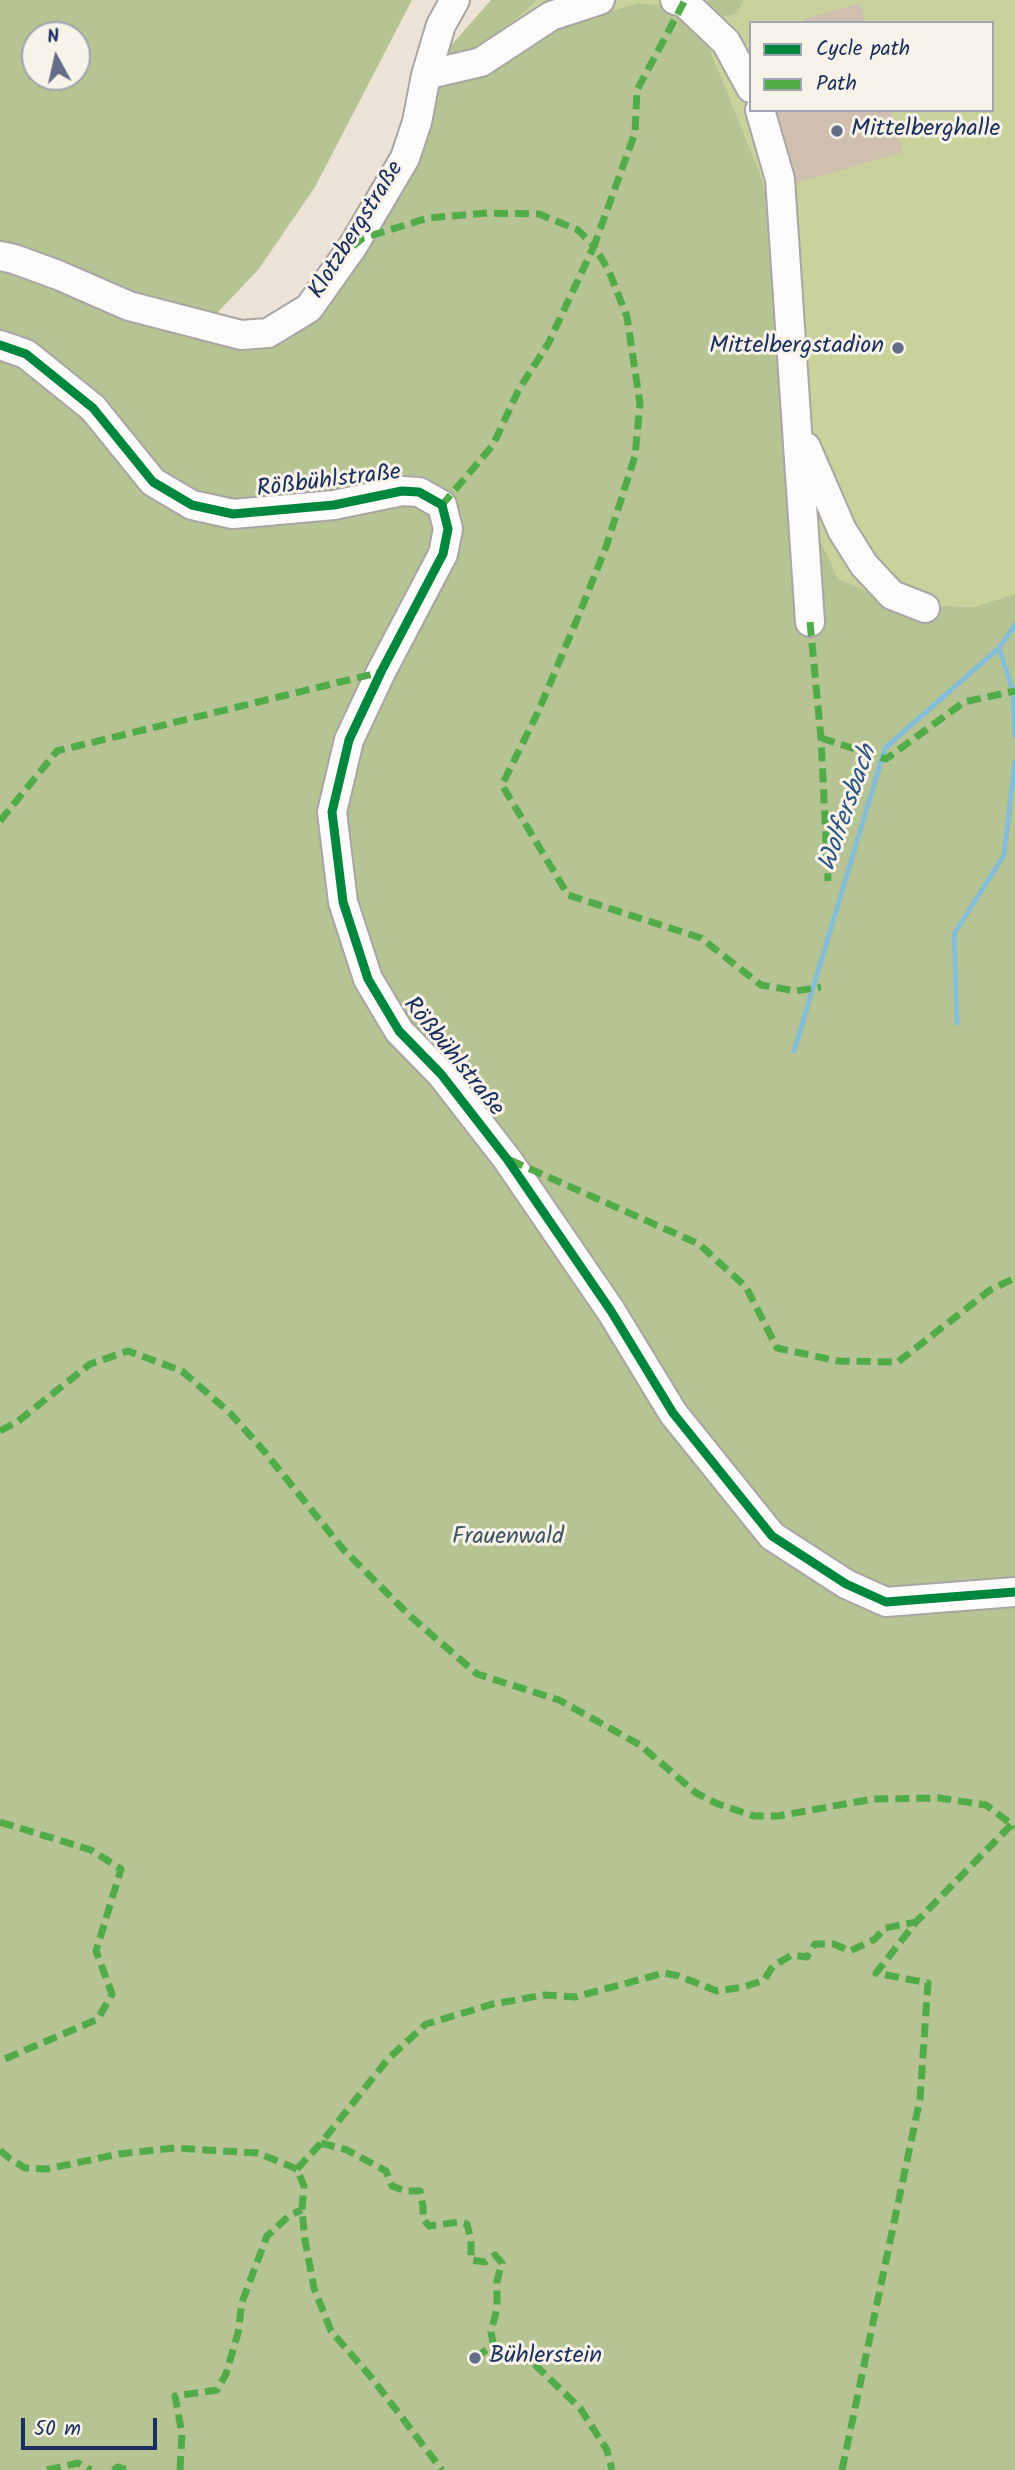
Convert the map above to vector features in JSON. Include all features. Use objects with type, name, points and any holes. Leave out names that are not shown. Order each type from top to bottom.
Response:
[{"type":"street","name":"Klotzbergstraße","points":[[0,256],[14,258],[58,275],[129,306],[241,335],[268,333],[309,308],[376,210],[405,158],[417,122],[426,75],[441,25],[455,0]]},
{"type":"street","points":[[426,75],[481,62],[551,16],[600,0]]},
{"type":"street","points":[[675,0],[684,2],[726,42],[749,84]]},
{"type":"street","points":[[762,112],[780,179],[810,622]]},
{"type":"street","name":"Rößbühlstraße","points":[[0,345],[26,354],[93,408],[153,482],[192,505],[233,514],[334,505],[402,491],[419,492],[442,505],[448,529],[443,554],[349,740],[332,812],[343,902],[368,979],[399,1031],[441,1074],[507,1159],[611,1311],[673,1413],[772,1536],[846,1584],[886,1602],[1015,1592]]},
{"type":"street","points":[[798,429],[842,530],[864,565],[892,595],[925,608]]},
{"type":"green space","name":"Frauenwald","points":[[0,0],[412,0],[315,187],[258,270],[217,313],[262,328],[310,295],[363,216],[439,59],[491,0],[538,0],[504,30],[545,32],[638,3],[666,6],[704,35],[761,176],[774,227],[788,469],[838,579],[897,604],[974,607],[1015,594],[1015,2470],[0,2470]]},
{"type":"green space","name":"Mittelbergstadion","points":[[538,0],[707,0],[718,18],[737,14],[744,0],[1015,0],[1015,594],[975,607],[897,604],[838,579],[788,469],[774,227],[761,176],[704,35],[504,30]]},
{"type":"green space","points":[[707,0],[744,0],[737,14],[718,18]]},
{"type":"building","points":[[860,3],[865,21],[806,21]]},
{"type":"building","name":"Mittelberghalle","points":[[778,112],[892,112],[903,152],[797,183]]},
{"type":"waterway","name":"Wolfersbach","points":[[794,1051],[885,748],[999,648],[1015,625]]},
{"type":"waterway","points":[[999,648],[1013,691],[1015,736]]},
{"type":"waterway","points":[[957,1023],[954,934],[1004,855],[1015,762]]},
{"type":"marked path","points":[[684,2],[637,90],[635,133],[594,246],[609,271],[627,317],[640,404],[635,456],[606,547],[578,617],[538,712],[502,785],[568,895],[701,938],[761,985],[796,991],[821,987]]},
{"type":"marked path","points":[[353,246],[363,238],[428,218],[487,213],[539,214],[578,230],[594,246],[548,344],[519,389],[493,445],[442,505]]},
{"type":"marked path","points":[[810,622],[821,738],[828,881]]},
{"type":"marked path","points":[[0,821],[57,751],[381,672]]},
{"type":"marked path","points":[[821,738],[886,759],[964,702],[1015,691]]},
{"type":"marked path","points":[[510,1160],[699,1244],[746,1287],[777,1348],[838,1361],[898,1362],[990,1290],[1015,1278]]},
{"type":"marked path","points":[[0,1431],[17,1422],[90,1364],[128,1351],[182,1371],[230,1413],[343,1549],[410,1616],[477,1674],[559,1700],[640,1745],[696,1793],[718,1804],[754,1816],[778,1816],[873,1799],[939,1798],[986,1805],[1015,1827]]},
{"type":"marked path","points":[[842,2470],[920,2099],[928,1983],[876,1973],[916,1922],[1015,1821]]},
{"type":"marked path","points":[[0,1822],[91,1850],[121,1869],[96,1951],[112,1994],[98,2019],[0,2061]]},
{"type":"marked path","points":[[297,2169],[388,2059],[426,2024],[493,2004],[544,1995],[575,1997],[664,1973],[717,1991],[744,1987],[764,1980],[773,1966],[792,1955],[807,1957],[815,1944],[834,1944],[850,1951],[875,1939],[885,1928],[916,1922]]},
{"type":"marked path","points":[[321,2143],[347,2150],[386,2171],[392,2186],[405,2191],[420,2191],[423,2219],[429,2226],[459,2222],[467,2224],[471,2240],[471,2260],[485,2262],[495,2255],[502,2263],[497,2281],[497,2308],[491,2332],[495,2353],[532,2362],[580,2408],[607,2450],[612,2470]]},
{"type":"marked path","points":[[0,2150],[25,2168],[47,2169],[119,2154],[175,2148],[258,2153],[297,2169],[304,2186],[302,2210],[314,2288],[331,2331],[371,2377],[442,2470]]},
{"type":"marked path","points":[[180,2470],[182,2434],[175,2396],[217,2390],[226,2374],[238,2333],[242,2302],[267,2236],[290,2215],[302,2210]]},
{"type":"marked path","points":[[475,2358],[493,2345]]},
{"type":"marked path","points":[[47,2470],[78,2463],[91,2470]]},
{"type":"marked path","points":[[113,2470],[118,2467],[127,2470]]},
{"type":"cycle path","points":[[0,345],[26,354],[93,408],[153,482],[192,505],[233,514],[334,505],[402,491],[419,492],[442,505],[448,529],[443,554],[381,672],[349,740],[332,812],[343,902],[368,979],[399,1031],[441,1074],[507,1159],[611,1311],[673,1413],[772,1536],[846,1584],[886,1602],[1015,1592]]},
{"type":"place","name":"Mittelberghalle","points":[[837,131]]},
{"type":"place","name":"Mittelbergstadion","points":[[898,348]]},
{"type":"place","name":"Bühlerstein","points":[[475,2358]]}]
